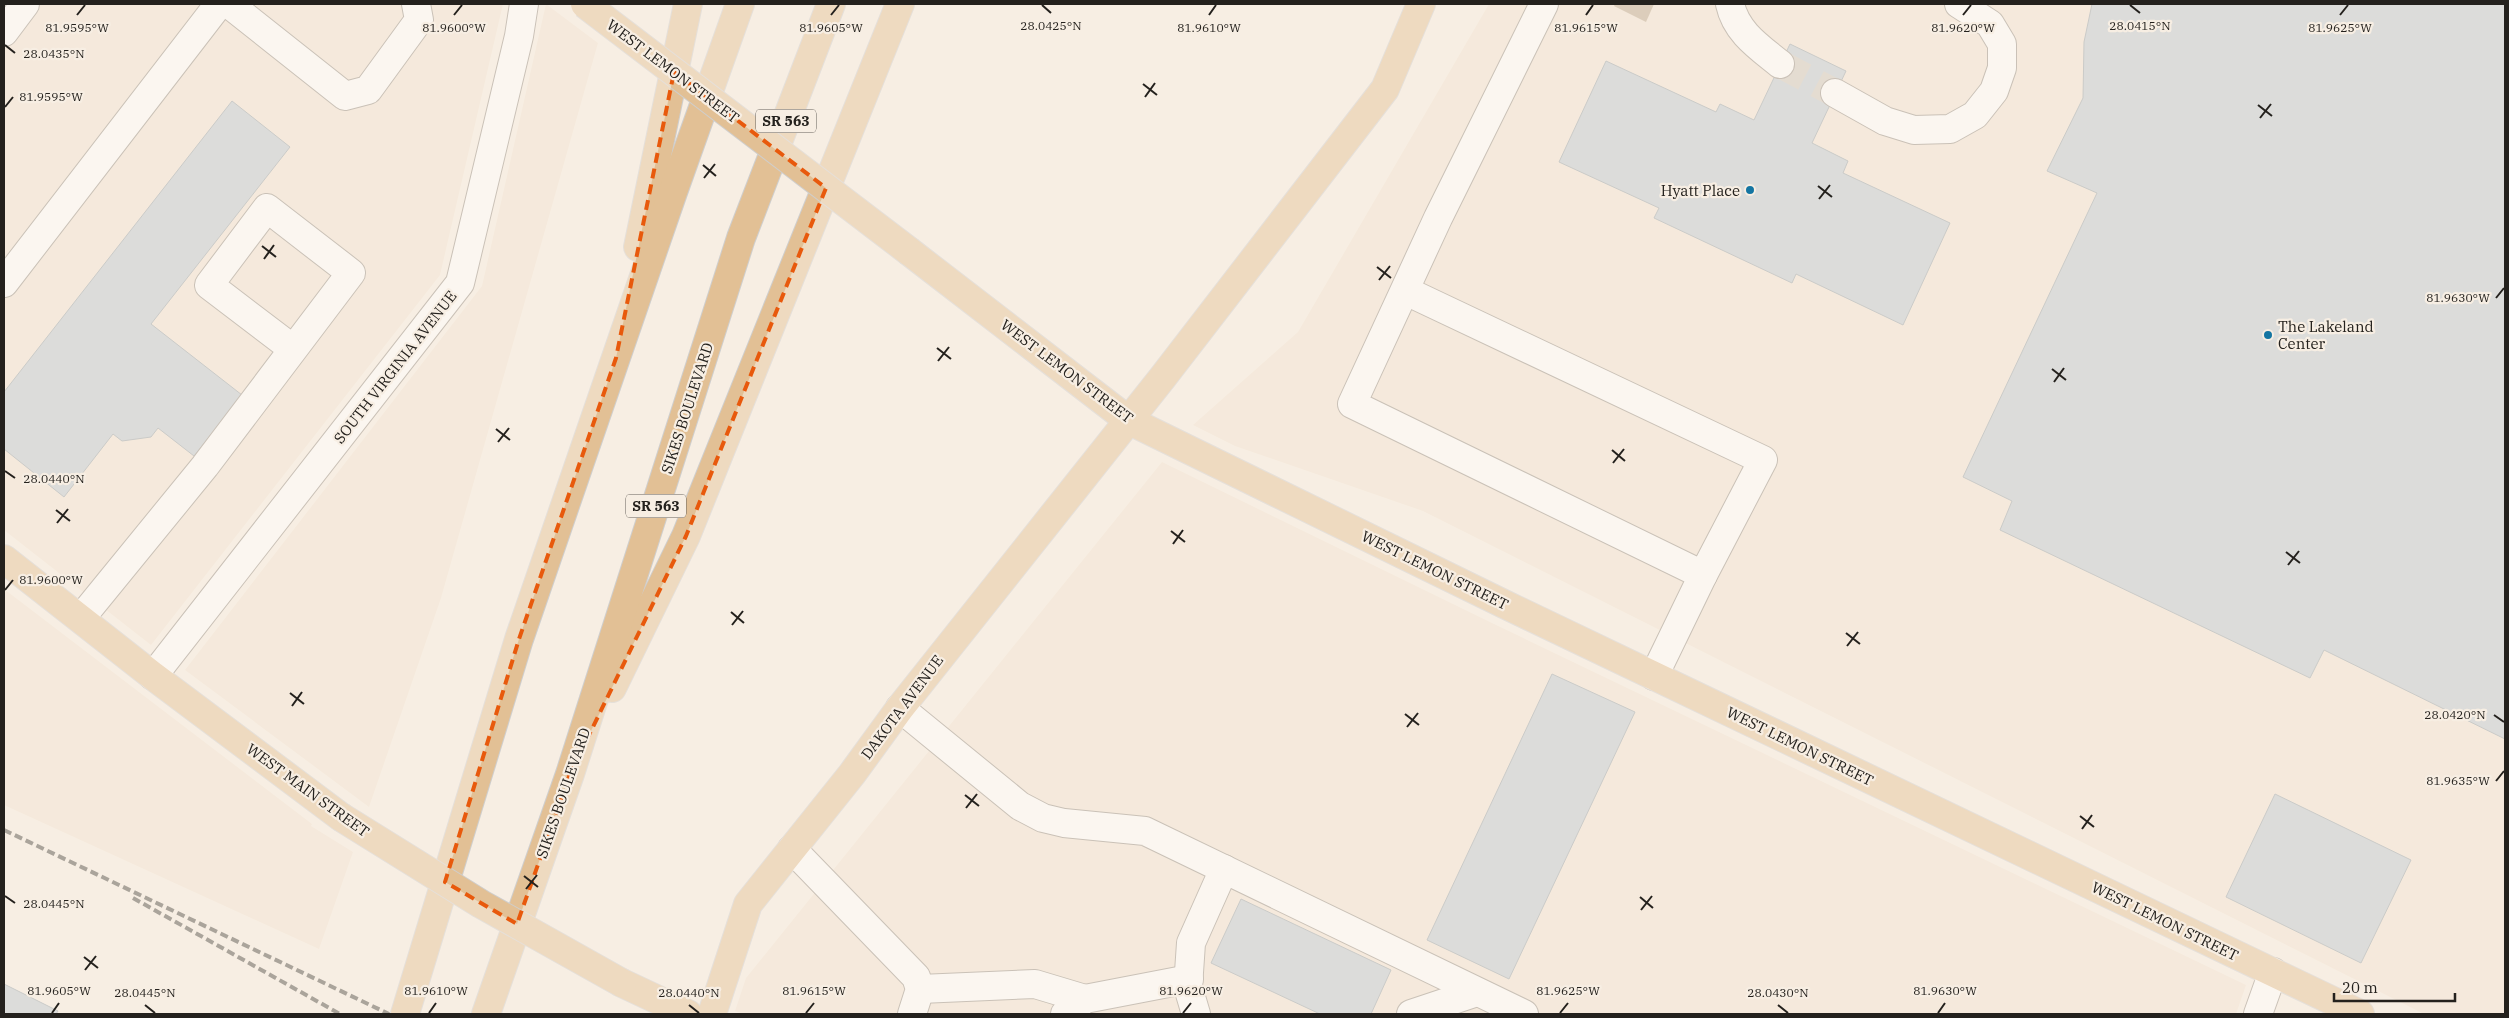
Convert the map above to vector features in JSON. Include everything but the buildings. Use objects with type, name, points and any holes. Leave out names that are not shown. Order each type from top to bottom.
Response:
[{"type":"main road","name":"WEST LEMON STREET","points":[[585,4],[1128,420],[1654,676],[2360,1014]]},
{"type":"main road","points":[[616,358],[688,4]]},
{"type":"main road","points":[[405,1014],[519,639],[740,4]]},
{"type":"main road","name":"SIKES BOULEVARD","points":[[486,1014],[570,774],[741,238],[831,4]]},
{"type":"main road","points":[[570,774],[686,536],[900,4]]},
{"type":"main road","name":"DAKOTA AVENUE","points":[[712,1014],[748,904],[1385,89],[1421,4]]},
{"type":"main road","name":"WEST MAIN STREET","points":[[4,559],[340,817],[481,904],[622,983],[688,1014]]},
{"type":"street","points":[[4,32],[25,4]]},
{"type":"street","points":[[4,283],[219,4]]},
{"type":"street","points":[[229,4],[345,96],[368,90],[418,20],[416,4]]},
{"type":"street","name":"SOUTH VIRGINIA AVENUE","points":[[154,676],[460,283],[519,36],[524,4]]},
{"type":"street","points":[[1544,4],[1438,218],[1406,291],[1352,404],[1703,574]]},
{"type":"street","points":[[1730,4],[1733,16],[1744,35],[1780,64]]},
{"type":"street","points":[[1836,93],[1885,122],[1914,130],[1950,130],[1975,115],[1994,91],[2002,68],[2002,44],[1990,24],[1959,4]]},
{"type":"street","points":[[81,618],[205,466],[351,273],[267,208],[209,285],[292,349]]},
{"type":"street","points":[[1406,291],[1763,460],[1703,574],[1654,676]]},
{"type":"street","points":[[900,708],[1020,806],[1043,818],[1064,823],[1145,831],[1524,1014]]},
{"type":"street","points":[[792,849],[916,977],[916,1002],[1035,984],[1075,1007],[1189,979]]},
{"type":"street","points":[[1196,1014],[1188,987],[1191,943],[1224,869]]},
{"type":"street","points":[[2258,1014],[2273,972]]},
{"type":"street","points":[[1411,1014],[1477,992]]},
{"type":"highlighted area","points":[[674,72],[826,188],[686,536],[570,774],[517,924],[445,882],[519,639],[616,358]]},
{"type":"shaded area","points":[[4,4],[503,4],[440,275],[151,645],[4,530]]},
{"type":"shaded area","points":[[546,4],[598,43],[441,598],[369,807],[185,670],[482,286]]},
{"type":"shaded area","points":[[1489,4],[2505,4],[2505,1014],[2424,1014],[1423,511],[1235,446],[1193,425],[1298,332]]},
{"type":"shaded area","points":[[1615,4],[1654,4],[1646,22],[1614,6]]},
{"type":"shaded area","points":[[1162,462],[1494,624],[2246,985],[2236,1014],[743,1014],[735,1011],[746,978]]},
{"type":"shaded area","points":[[4,589],[312,824],[311,826],[353,852],[319,949],[4,805]]},
{"type":"tunnel","points":[[1780,64],[1835,93]]},
{"type":"railway","points":[[4,830],[389,1014]]},
{"type":"railway","points":[[133,898],[340,1014]]},
{"type":"place","name":"Hyatt Place","points":[[1750,190]]},
{"type":"place","name":"The Lakeland Center","points":[[2268,335]]}]
